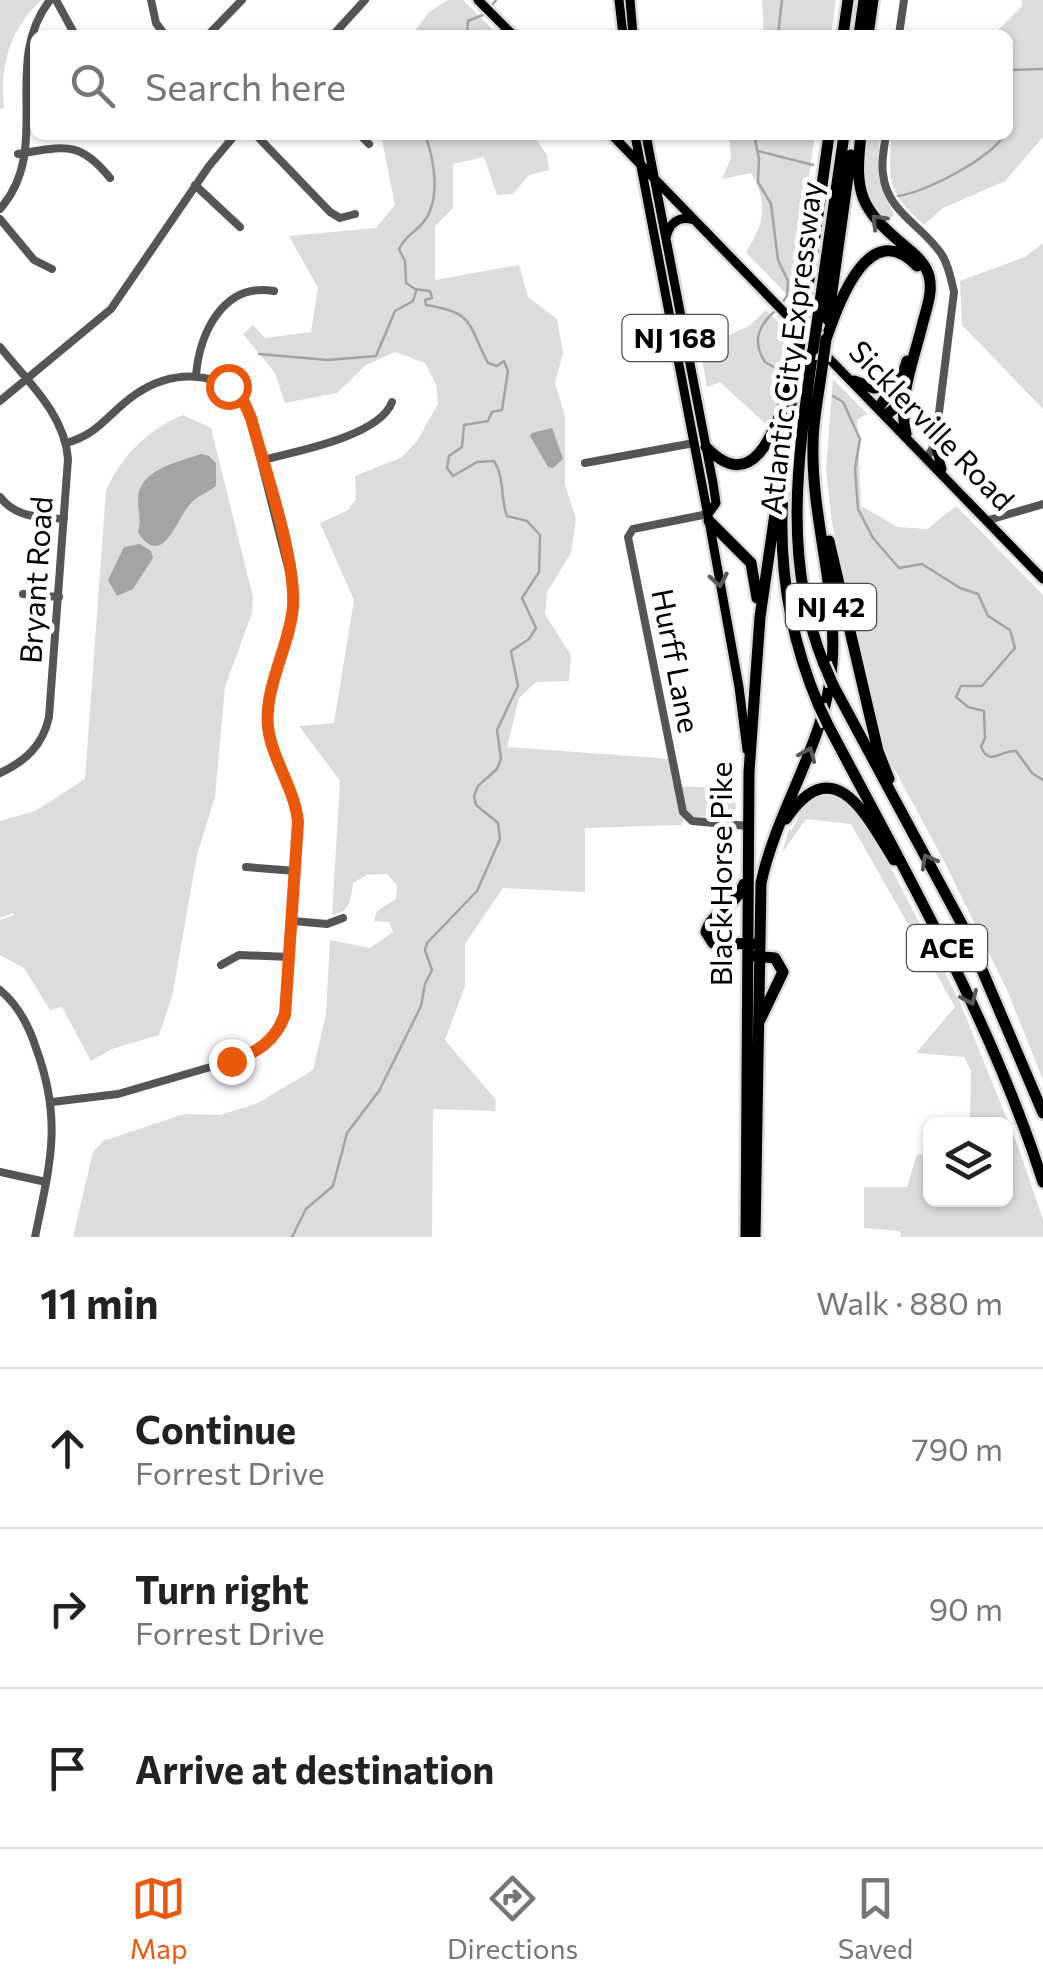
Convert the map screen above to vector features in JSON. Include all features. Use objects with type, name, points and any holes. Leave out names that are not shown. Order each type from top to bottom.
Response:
[{"type":"highway","points":[[844,30],[848,0]]},
{"type":"highway","points":[[861,30],[870,3]]},
{"type":"highway","points":[[870,3],[870,30]]},
{"type":"highway","name":"NJ 42","points":[[749,772],[757,653],[777,486],[793,399],[828,140]]},
{"type":"highway","name":"Atlantic City Expressway","points":[[843,140],[821,334],[813,350],[796,482],[801,586],[833,684],[978,958],[1043,1113]]},
{"type":"highway","name":"NJ 42","points":[[753,950],[770,844],[819,726],[832,669],[833,631],[813,444],[823,360],[821,334],[856,140]]},
{"type":"highway","points":[[857,140],[860,197],[874,220],[921,260],[930,279],[902,414],[906,434]]},
{"type":"highway","points":[[821,334],[859,267],[888,252],[908,258],[922,278],[923,292],[905,368],[883,411]]},
{"type":"highway","points":[[700,445],[728,465],[747,463],[758,455],[770,439],[784,402],[801,335]]},
{"type":"highway","points":[[854,381],[874,388],[896,384]]},
{"type":"highway","name":"Atlantic City Expressway","points":[[793,399],[782,510],[783,566],[793,632],[828,725],[954,962],[1016,1101],[1043,1182]]},
{"type":"highway","points":[[883,411],[905,400]]},
{"type":"highway","points":[[817,496],[878,751],[910,829]]},
{"type":"highway","points":[[709,517],[751,563],[756,576],[757,653]]},
{"type":"highway","name":"Black Horse Pike","points":[[749,772],[748,875],[758,1024],[756,1237]]},
{"type":"highway","points":[[770,844],[794,808],[808,795],[824,789],[850,794],[954,962]]},
{"type":"highway","points":[[748,875],[736,902],[709,922],[706,932],[713,944],[775,958],[783,972],[758,1024]]},
{"type":"highway","name":"Black Horse Pike","points":[[746,1237],[753,950]]},
{"type":"main road","points":[[623,30],[625,3]]},
{"type":"main road","points":[[625,3],[632,30]]},
{"type":"main road","points":[[484,6],[508,30]]},
{"type":"main road","name":"Sicklerville Road","points":[[617,140],[1043,578]]},
{"type":"main road","name":"Black Horse Pike","points":[[636,140],[680,336]]},
{"type":"main road","name":"Black Horse Pike","points":[[647,140],[700,445],[716,503],[709,517],[739,687],[749,772]]},
{"type":"main road","points":[[666,240],[676,220],[695,220]]},
{"type":"main road","points":[[935,446],[942,472]]},
{"type":"street","points":[[22,30],[33,15],[53,0],[71,30]]},
{"type":"street","points":[[150,0],[161,30]]},
{"type":"street","points":[[213,30],[242,0]]},
{"type":"street","points":[[338,30],[365,0]]},
{"type":"street","points":[[900,30],[904,0]]},
{"type":"street","points":[[0,209],[16,183],[15,131]]},
{"type":"street","points":[[0,402],[111,309],[231,140]]},
{"type":"street","points":[[261,140],[330,212],[340,218],[354,214]]},
{"type":"street","points":[[365,140],[369,144]]},
{"type":"street","points":[[886,140],[883,176],[888,196],[941,252],[954,292],[935,446],[927,457]]},
{"type":"street","points":[[18,154],[77,148],[90,155],[110,178]]},
{"type":"street","points":[[196,185],[240,227]]},
{"type":"street","points":[[0,219],[34,260],[52,269]]},
{"type":"street","points":[[196,376],[200,345],[219,311],[244,294],[274,290]]},
{"type":"street","name":"Bryant Road","points":[[0,347],[52,412],[66,443],[68,469],[47,726],[32,752],[0,773]]},
{"type":"street","points":[[52,1102],[118,1094],[258,1051],[273,1037],[285,1015],[296,871],[296,809],[268,723],[269,702],[292,617],[292,587],[251,418],[243,400],[218,381],[196,376],[174,378],[146,388],[96,431],[66,443]]},
{"type":"street","points":[[262,460],[356,431],[386,414],[392,402]]},
{"type":"street","points":[[586,463],[700,445]]},
{"type":"street","points":[[0,498],[23,514],[64,520]]},
{"type":"street","points":[[988,520],[1043,504]]},
{"type":"street","name":"Hurff Lane","points":[[709,517],[633,529],[628,537],[683,812],[692,821],[748,826]]},
{"type":"street","points":[[23,594],[58,597]]},
{"type":"street","points":[[246,867],[296,871]]},
{"type":"street","points":[[293,921],[327,924],[342,918]]},
{"type":"street","points":[[221,966],[239,955],[290,958]]},
{"type":"street","points":[[0,990],[14,1004],[30,1031],[52,1102],[52,1151],[35,1237]]},
{"type":"street","points":[[0,1172],[46,1182]]},
{"type":"shaded area","points":[[0,0],[41,0],[14,36],[4,77],[4,108],[0,109]]},
{"type":"shaded area","points":[[448,0],[463,0],[493,30],[416,30],[429,12]]},
{"type":"shaded area","points":[[762,0],[836,0],[832,30],[764,30]]},
{"type":"shaded area","points":[[1022,0],[1043,0],[1043,137],[1005,181],[943,208],[924,225],[893,186],[891,140],[1013,140],[1013,30],[998,30],[1022,6]]},
{"type":"shaded area","points":[[382,140],[536,140],[547,155],[549,170],[529,175],[513,194],[497,195],[484,157],[453,164],[453,208],[435,226],[435,280],[519,265],[528,297],[557,319],[563,353],[555,383],[565,416],[565,485],[576,519],[571,553],[547,592],[545,614],[571,655],[569,681],[536,682],[519,698],[507,747],[671,759],[677,786],[735,789],[736,821],[685,817],[681,825],[585,828],[585,892],[503,888],[465,944],[465,986],[445,1040],[496,1100],[495,1111],[433,1109],[432,1237],[73,1237],[93,1152],[103,1141],[184,1114],[220,1115],[258,1103],[313,1070],[326,1014],[330,940],[370,948],[393,932],[389,922],[374,921],[377,911],[396,899],[397,885],[387,874],[367,875],[353,883],[346,908],[332,915],[340,781],[299,726],[334,723],[354,600],[320,523],[348,510],[356,499],[355,476],[402,457],[417,441],[438,404],[436,384],[425,363],[395,352],[366,365],[337,393],[285,403],[275,373],[243,334],[253,325],[265,338],[311,332],[318,288],[289,236],[376,228],[395,205]]},
{"type":"shaded area","points":[[729,140],[814,140],[791,299],[746,252],[760,223],[762,204],[751,173],[722,179],[731,158]]},
{"type":"shaded area","points":[[865,140],[880,140],[881,176],[894,214],[888,222],[867,191],[863,161]]},
{"type":"shaded area","points":[[1043,243],[1043,409],[962,325],[960,281],[1025,257]]},
{"type":"shaded area","points":[[766,310],[786,330],[771,429],[720,382],[707,387],[700,348],[749,326]]},
{"type":"shaded area","points":[[833,379],[867,414],[857,420],[861,506],[898,527],[927,529],[956,506],[1043,595],[1043,1080],[1007,990],[883,748],[832,523],[826,469]]},
{"type":"shaded area","points":[[183,415],[211,428],[253,597],[252,613],[225,687],[215,797],[197,855],[172,997],[159,1035],[112,1049],[91,1061],[62,1007],[50,1010],[24,968],[0,955],[0,920],[14,915],[0,918],[0,821],[35,811],[85,779],[106,491],[137,446],[159,427]]},
{"type":"shaded area","points":[[552,428],[563,459],[553,468],[548,467],[530,436]]},
{"type":"shaded area","points":[[201,454],[216,463],[216,486],[190,504],[162,544],[147,543],[138,532],[140,489],[161,468]]},
{"type":"shaded area","points":[[140,544],[151,551],[153,558],[133,589],[117,596],[108,580],[124,547]]},
{"type":"shaded area","points":[[830,793],[855,798],[959,1000],[1006,1117],[970,1117],[971,1071],[964,1057],[916,1053],[955,1007],[851,824],[806,819],[782,853],[789,829],[792,830],[805,802]]},
{"type":"shaded area","points":[[1013,1134],[1043,1220],[1043,1237],[901,1237],[900,1231],[864,1228],[864,1187],[907,1187],[917,1154],[923,1155],[923,1207],[1013,1207]]},
{"type":"waterway","points":[[490,8],[496,0]]},
{"type":"waterway","points":[[779,30],[782,0]]},
{"type":"waterway","points":[[467,30],[468,21],[485,14]]},
{"type":"waterway","points":[[1013,70],[1043,69]]},
{"type":"waterway","points":[[292,1237],[306,1209],[333,1186],[347,1133],[379,1091],[421,1006],[432,970],[425,950],[427,943],[477,891],[500,839],[498,823],[476,805],[474,796],[501,759],[497,730],[518,686],[511,651],[529,639],[536,628],[522,598],[539,572],[540,535],[527,521],[507,516],[494,461],[477,462],[453,476],[447,468],[449,456],[462,447],[464,425],[488,421],[492,412],[502,410],[508,371],[504,361],[497,366],[488,363],[468,322],[454,312],[426,305],[425,300],[432,298],[430,291],[406,283],[405,261],[399,249],[427,217],[434,194],[434,169],[427,140]]},
{"type":"waterway","points":[[755,140],[758,182],[771,204],[778,260],[788,281],[782,303]]},
{"type":"waterway","points":[[898,196],[956,173],[1000,140]]},
{"type":"waterway","points":[[758,151],[813,165]]},
{"type":"waterway","points":[[259,354],[328,360],[376,356],[395,311],[413,301],[416,291]]},
{"type":"waterway","points":[[777,309],[762,327],[758,347],[765,362],[779,370]]},
{"type":"waterway","points":[[833,396],[843,402],[860,439],[855,469],[858,509],[873,538],[899,568],[922,564],[960,588],[978,594],[988,616],[1010,630],[1015,648],[982,686],[961,686],[956,697],[968,707],[984,711],[984,753],[992,757],[1016,751],[1032,773],[1043,780]]},
{"type":"route","points":[[228,386],[243,400],[251,418],[292,580],[292,617],[269,702],[268,723],[298,822],[285,1015],[264,1047],[231,1061]]}]
